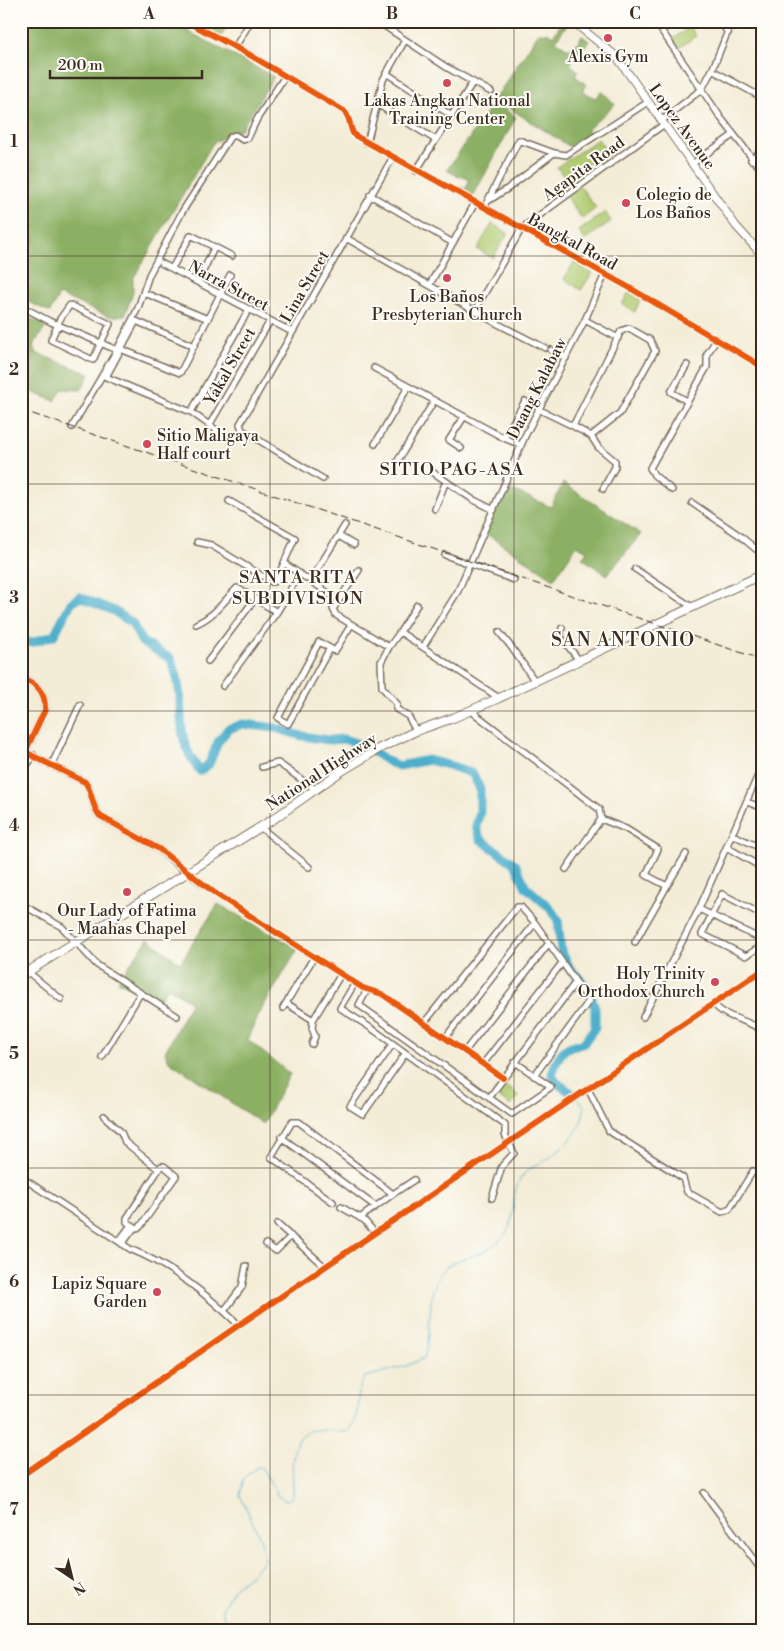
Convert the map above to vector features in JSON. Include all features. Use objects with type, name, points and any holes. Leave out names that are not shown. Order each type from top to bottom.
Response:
[{"type":"main road","name":"Lopez Avenue","points":[[572,21],[616,56],[742,233],[763,256]]},
{"type":"main road","name":"National Highway","points":[[25,974],[188,873],[260,827],[314,789],[380,748],[416,731],[498,698],[763,574]]},
{"type":"street","name":"Bangkal Road","points":[[186,21],[272,68],[344,111],[349,116],[351,130],[354,135],[605,274],[763,367]]},
{"type":"street","points":[[235,47],[251,21]]},
{"type":"street","points":[[377,21],[491,92]]},
{"type":"street","points":[[655,21],[733,135],[751,160],[763,172]]},
{"type":"street","points":[[720,21],[728,32]]},
{"type":"street","points":[[702,89],[732,21]]},
{"type":"street","points":[[367,142],[386,73],[406,40]]},
{"type":"street","points":[[712,70],[761,97],[763,89]]},
{"type":"street","points":[[386,73],[452,116]]},
{"type":"street","points":[[72,426],[120,350],[138,308],[149,275],[193,194],[230,137],[235,135],[243,140],[248,138],[254,125],[285,76]]},
{"type":"street","points":[[416,171],[473,82]]},
{"type":"street","name":"Agapita Road","points":[[475,310],[522,228],[662,123],[702,89]]},
{"type":"street","points":[[483,207],[519,140],[554,153],[566,155],[648,102]]},
{"type":"street","points":[[377,104],[436,140]]},
{"type":"street","points":[[692,164],[733,135]]},
{"type":"street","points":[[751,160],[763,148]]},
{"type":"street","points":[[487,202],[554,153]]},
{"type":"street","name":"Lina Street","points":[[324,479],[240,428],[240,424],[393,157]]},
{"type":"street","points":[[370,195],[453,243]]},
{"type":"street","points":[[430,284],[475,203]]},
{"type":"street","points":[[172,268],[191,235],[232,256]]},
{"type":"street","points":[[346,238],[566,358]]},
{"type":"street","points":[[198,282],[214,248]]},
{"type":"street","name":"Narra Street","points":[[161,263],[292,332]]},
{"type":"street","name":"Daang Kalabaw","points":[[423,647],[458,591],[521,445],[585,320],[605,274]]},
{"type":"street","points":[[21,306],[58,324],[180,374],[230,275]]},
{"type":"street","points":[[147,294],[208,319]]},
{"type":"street","points":[[70,305],[110,324],[101,342],[93,360],[51,340],[70,305]]},
{"type":"street","points":[[191,412],[249,309]]},
{"type":"street","points":[[585,320],[618,338]]},
{"type":"street","name":"Yakal Street","points":[[210,424],[270,321]]},
{"type":"street","points":[[194,346],[136,322],[106,377],[191,412],[222,434]]},
{"type":"street","points":[[573,426],[623,329],[629,328],[650,340],[655,351],[620,413],[591,436]]},
{"type":"street","points":[[672,490],[654,475],[650,468],[707,367],[707,354],[717,339]]},
{"type":"street","points":[[687,365],[671,392],[687,401]]},
{"type":"street","points":[[374,368],[504,438],[521,445]]},
{"type":"street","points":[[375,444],[408,387]]},
{"type":"street","points":[[397,462],[434,401]]},
{"type":"street","points":[[504,438],[525,401]]},
{"type":"street","points":[[538,409],[591,436],[598,448],[616,461],[615,467],[603,489]]},
{"type":"street","points":[[461,448],[449,440],[464,416]]},
{"type":"street","points":[[434,473],[472,499],[494,510]]},
{"type":"street","points":[[435,509],[446,481]]},
{"type":"street","points":[[197,542],[211,545],[274,582],[296,541],[294,537],[229,501]]},
{"type":"street","points":[[692,503],[739,535],[763,555]]},
{"type":"street","points":[[310,581],[346,525]]},
{"type":"street","points":[[339,536],[354,545]]},
{"type":"street","points":[[445,555],[514,580]]},
{"type":"street","points":[[284,564],[339,600]]},
{"type":"street","points":[[634,569],[692,607]]},
{"type":"street","points":[[359,570],[333,612],[389,647]]},
{"type":"street","points":[[223,686],[277,612],[299,575]]},
{"type":"street","points":[[196,624],[219,610],[237,588],[277,612]]},
{"type":"street","points":[[208,661],[255,599]]},
{"type":"street","points":[[416,731],[408,716],[396,709],[398,704],[382,687],[381,662],[417,605]]},
{"type":"street","points":[[330,648],[288,724],[278,718],[319,642],[330,648],[335,651],[351,625]]},
{"type":"street","points":[[562,628],[560,636],[564,641]]},
{"type":"street","points":[[400,632],[498,698]]},
{"type":"street","points":[[499,632],[534,680]]},
{"type":"street","points":[[568,646],[578,659]]},
{"type":"street","points":[[21,678],[38,686],[46,702],[45,710],[23,752],[34,755],[84,782],[90,790],[96,812],[105,820],[159,849],[216,894],[355,983],[367,990],[382,994],[503,1078]]},
{"type":"street","points":[[52,764],[80,706]]},
{"type":"street","points":[[469,710],[599,809],[601,819],[566,869]]},
{"type":"street","points":[[21,774],[34,755]]},
{"type":"street","points":[[262,767],[278,764],[314,789]]},
{"type":"street","points":[[643,1017],[699,909],[728,848],[763,764]]},
{"type":"street","points":[[747,802],[763,808]]},
{"type":"street","points":[[601,819],[608,820],[656,846],[657,853],[646,875],[667,886]]},
{"type":"street","points":[[260,827],[309,867]]},
{"type":"street","points":[[733,835],[763,850]]},
{"type":"street","points":[[728,848],[763,868]]},
{"type":"street","points":[[635,942],[686,854]]},
{"type":"street","points":[[763,915],[722,894],[702,934],[746,956],[763,945]]},
{"type":"street","points":[[21,904],[62,927],[96,965],[177,1016]]},
{"type":"street","points":[[424,1024],[517,907],[521,907],[535,923],[590,1001],[534,1076]]},
{"type":"street","points":[[699,909],[763,940]]},
{"type":"street","points":[[445,1038],[535,923]]},
{"type":"street","points":[[465,1051],[549,943]]},
{"type":"street","points":[[313,1020],[284,1006],[314,957]]},
{"type":"street","points":[[483,1064],[562,963]]},
{"type":"street","points":[[21,1476],[239,1325],[763,970]]},
{"type":"street","points":[[25,974],[61,999]]},
{"type":"street","points":[[312,1044],[315,1036],[312,1028],[313,1020],[341,974]]},
{"type":"street","points":[[489,1098],[575,982]]},
{"type":"street","points":[[355,983],[340,1008],[374,1030],[392,1045],[503,1123],[508,1144],[514,1153],[502,1166],[492,1198]]},
{"type":"street","points":[[367,990],[359,1005],[512,1114],[551,1087],[515,1062]]},
{"type":"street","points":[[102,1058],[140,994]]},
{"type":"street","points":[[714,1004],[721,1012],[747,1021],[763,1031]]},
{"type":"street","points":[[392,1045],[350,1106],[363,1114],[405,1054]]},
{"type":"street","points":[[587,1090],[609,1131],[683,1178],[687,1192],[722,1212],[729,1210],[753,1171]]},
{"type":"street","points":[[104,1116],[121,1132],[125,1142],[158,1169]]},
{"type":"street","points":[[333,1202],[271,1157],[281,1137],[292,1122],[300,1122],[393,1194]]},
{"type":"street","points":[[281,1137],[375,1206]]},
{"type":"street","points":[[164,1166],[176,1176],[140,1227],[133,1226],[127,1218],[158,1169],[164,1166]]},
{"type":"street","points":[[21,1177],[120,1243],[196,1286],[239,1325]]},
{"type":"street","points":[[360,1218],[414,1180]]},
{"type":"street","points":[[341,1207],[360,1218],[375,1233]]},
{"type":"street","points":[[277,1224],[325,1267]]},
{"type":"street","points":[[120,1243],[133,1226]]},
{"type":"street","points":[[266,1244],[276,1251],[291,1236]]},
{"type":"street","points":[[224,1311],[242,1287],[246,1266]]},
{"type":"street","points":[[704,1493],[763,1572]]},
{"type":"green space","points":[[21,21],[169,21],[274,77],[241,129],[213,143],[133,279],[133,292],[125,315],[110,317],[59,295],[50,312],[21,299]]},
{"type":"green space","points":[[189,21],[231,21],[220,38]]},
{"type":"green space","points":[[561,24],[566,26],[556,40],[566,48],[570,48],[575,43],[577,44],[582,36],[589,41],[570,64],[578,71],[575,76],[587,85],[583,91],[595,98],[602,91],[615,104],[587,130],[591,136],[572,148],[495,99],[539,32],[544,34],[547,32],[553,36]]},
{"type":"green space","points":[[690,27],[696,36],[677,49],[671,40]]},
{"type":"green space","points":[[494,102],[516,117],[472,198],[457,190],[460,187],[466,189],[469,180],[447,170]]},
{"type":"green space","points":[[598,139],[609,155],[569,184],[557,167]]},
{"type":"green space","points":[[580,186],[596,208],[582,219],[566,196]]},
{"type":"green space","points":[[605,212],[611,221],[585,240],[579,231]]},
{"type":"green space","points":[[492,224],[508,233],[493,258],[477,249]]},
{"type":"green space","points":[[574,262],[592,273],[581,290],[564,279]]},
{"type":"green space","points":[[629,292],[640,300],[635,312],[622,304]]},
{"type":"green space","points":[[21,315],[47,325],[33,346],[36,353],[90,374],[81,390],[62,389],[55,401],[21,388]]},
{"type":"green space","points":[[563,483],[641,534],[607,575],[582,558],[587,551],[577,545],[554,579],[485,533],[506,487],[551,507]]},
{"type":"green space","points":[[218,904],[298,949],[260,1012],[248,1040],[290,1074],[263,1124],[169,1061],[165,1052],[191,1002],[168,987],[156,1004],[118,981],[148,939],[180,963]]},
{"type":"green space","points":[[502,1083],[519,1096],[511,1106],[494,1094]]},
{"type":"waterway","points":[[751,163],[763,176]]},
{"type":"waterway","points":[[21,643],[34,642],[54,635],[71,603],[80,597],[114,611],[132,623],[142,642],[171,659],[178,682],[184,738],[187,749],[200,771],[209,764],[218,742],[228,729],[243,724],[275,728],[302,736],[329,740],[344,739],[365,746],[389,762],[399,766],[428,760],[473,774],[480,789],[480,812],[476,826],[480,839],[515,864],[526,887],[549,907],[558,920],[561,951],[570,968],[589,989],[595,1008],[595,1027],[583,1044],[570,1046],[562,1053],[552,1075],[556,1082],[574,1095]]},
{"type":"waterway","points":[[227,1630],[222,1609],[233,1589],[252,1574],[264,1560],[261,1540],[240,1495],[244,1478],[257,1467],[262,1468],[278,1496],[286,1501],[293,1496],[292,1470],[294,1451],[302,1436],[312,1430],[348,1432],[353,1425],[357,1412],[359,1391],[365,1377],[406,1366],[424,1358],[429,1336],[431,1301],[437,1280],[447,1267],[456,1261],[486,1250],[506,1233],[512,1217],[516,1191],[524,1174],[560,1150],[577,1130],[581,1122],[584,1106],[578,1099]]},
{"type":"railway","points":[[21,410],[763,660]]},
{"type":"cycle path","points":[[186,21],[250,55],[344,111],[354,135],[630,288],[763,367]]},
{"type":"cycle path","points":[[21,678],[39,689],[45,704],[45,710],[25,752],[85,782],[100,816],[159,849],[216,894],[363,988],[382,994],[503,1078]]},
{"type":"cycle path","points":[[21,1476],[239,1325],[763,970]]},
{"type":"place","name":"Alexis Gym","points":[[608,38]]},
{"type":"place","name":"Lakas Angkan National Training Center","points":[[447,83]]},
{"type":"place","name":"Colegio de Los Baños","points":[[626,203]]},
{"type":"place","name":"Los Baños Presbyterian Church","points":[[447,278]]},
{"type":"place","name":"Sitio Maligaya Half court","points":[[147,444]]},
{"type":"place","name":"Our Lady of Fatima - Maahas Chapel","points":[[127,892]]},
{"type":"place","name":"Holy Trinity Orthodox Church","points":[[715,982]]},
{"type":"place","name":"Lapiz Square Garden","points":[[157,1292]]},
{"type":"district","name":"SITIO PAG-ASA","points":[[452,469]]},
{"type":"district","name":"SANTA RITA SUBDIVISION","points":[[298,587]]},
{"type":"district","name":"SAN ANTONIO","points":[[623,639]]}]
